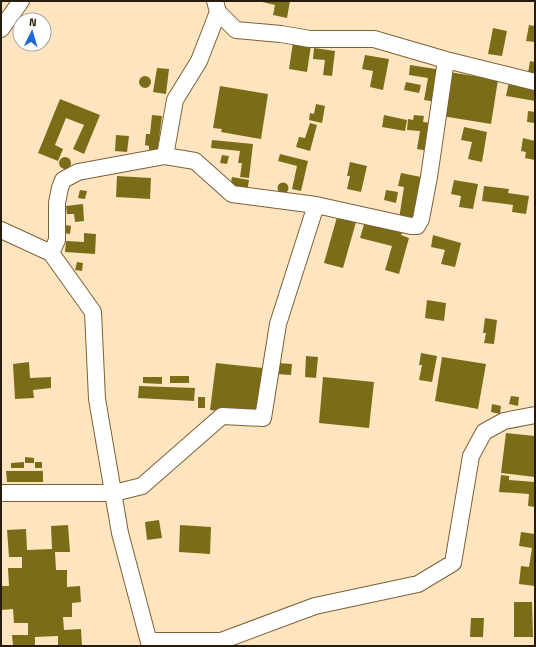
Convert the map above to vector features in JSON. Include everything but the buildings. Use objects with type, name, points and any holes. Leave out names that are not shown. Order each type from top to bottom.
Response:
[{"type":"street","points":[[1,29],[21,1]]},
{"type":"street","points":[[217,6],[236,30],[280,34],[310,39],[374,39],[446,60],[535,82]]},
{"type":"street","points":[[165,156],[175,100],[199,61],[217,6]]},
{"type":"street","points":[[51,253],[57,240],[57,203],[63,180],[78,172],[165,156],[195,161],[232,194],[316,205],[411,226],[417,226],[421,219],[429,177],[446,60]]},
{"type":"street","points":[[1,493],[114,493],[142,486],[222,416],[263,418],[278,324],[316,205]]},
{"type":"street","points":[[1,230],[51,253],[93,312],[97,399],[120,533],[149,644],[221,641],[315,606],[418,584],[453,563],[471,456],[484,432],[504,421],[535,416]]}]
